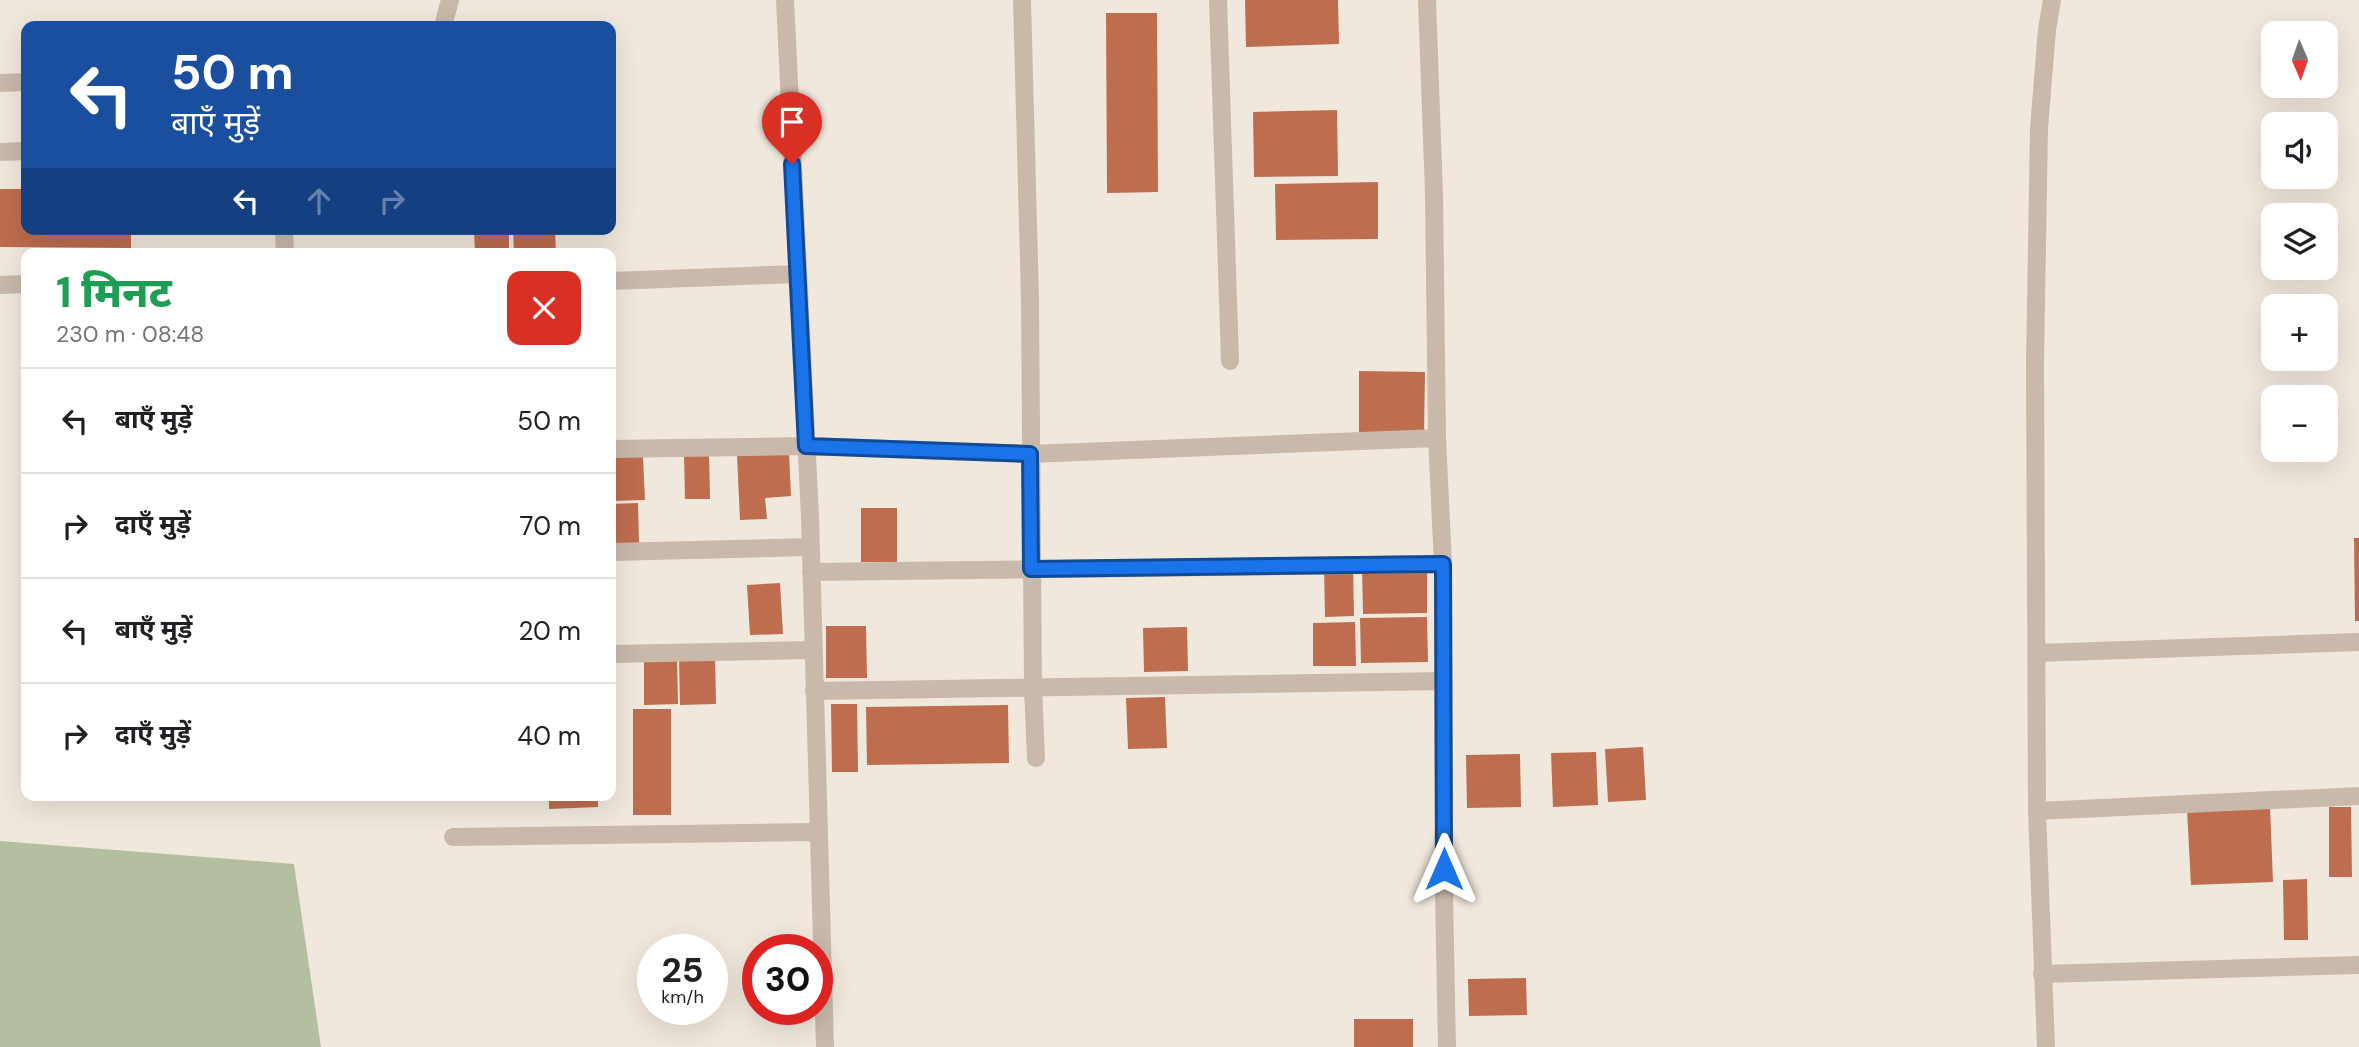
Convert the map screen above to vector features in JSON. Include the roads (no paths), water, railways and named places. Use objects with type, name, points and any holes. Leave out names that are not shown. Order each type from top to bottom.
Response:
[{"type":"street","points":[[444,21],[450,0]]},
{"type":"street","points":[[785,0],[811,572],[825,1047]]},
{"type":"street","points":[[1022,0],[1030,299],[1032,688],[1036,758]]},
{"type":"street","points":[[1218,0],[1230,361]]},
{"type":"street","points":[[1427,0],[1434,194],[1437,438],[1443,564],[1447,1047]]},
{"type":"street","points":[[2046,1047],[2036,811],[2035,363],[2039,128],[2052,0]]},
{"type":"street","points":[[0,83],[21,82]]},
{"type":"street","points":[[0,152],[21,151]]},
{"type":"street","points":[[616,281],[797,274]]},
{"type":"street","points":[[0,285],[21,284]]},
{"type":"street","points":[[616,449],[806,446],[1030,454],[1437,438]]},
{"type":"street","points":[[616,552],[810,547]]},
{"type":"street","points":[[811,572],[1443,564]]},
{"type":"street","points":[[2036,653],[2359,642]]},
{"type":"street","points":[[616,654],[813,650]]},
{"type":"street","points":[[814,691],[1444,681]]},
{"type":"street","points":[[2036,811],[2359,796]]},
{"type":"street","points":[[453,837],[819,832]]},
{"type":"street","points":[[2042,974],[2359,965]]}]
